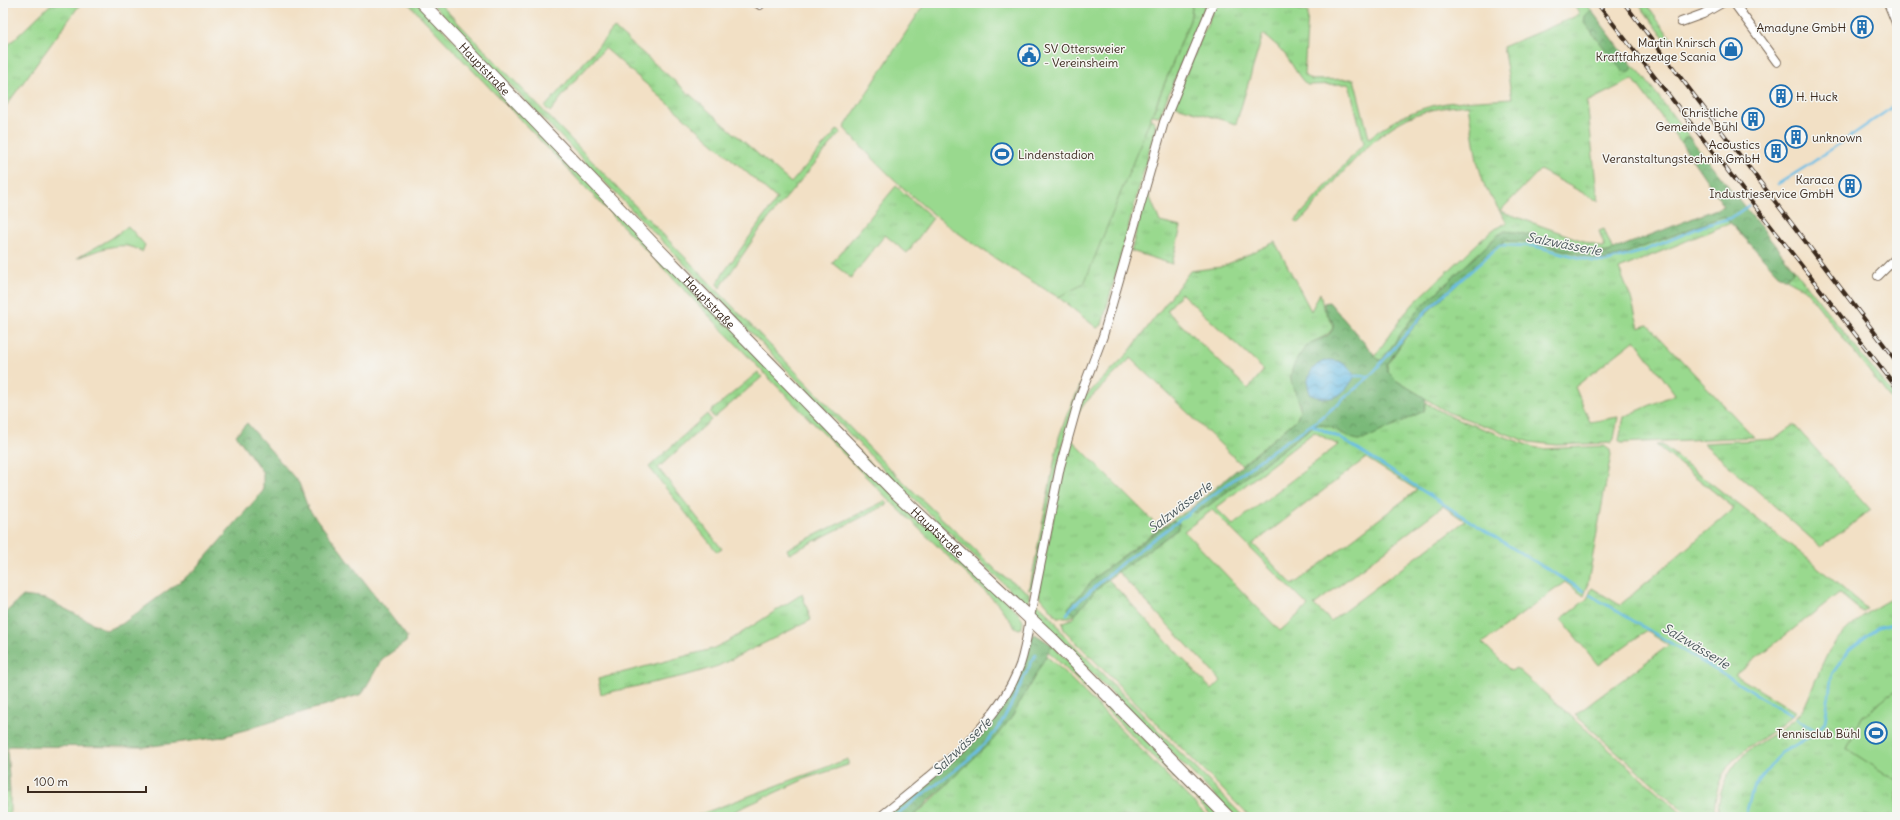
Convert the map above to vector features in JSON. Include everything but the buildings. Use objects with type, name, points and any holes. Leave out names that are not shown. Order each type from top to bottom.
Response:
[{"type":"street","name":"Hauptstraße","points":[[422,3],[655,246],[894,490],[1030,618],[1228,817]]},
{"type":"street","points":[[880,817],[963,746],[988,721],[1009,689],[1020,665],[1027,639],[1060,467],[1078,398],[1103,336],[1164,122],[1213,3]]},
{"type":"street","points":[[1681,22],[1702,14],[1722,3]]},
{"type":"street","points":[[1734,3],[1777,62]]},
{"type":"street","points":[[1888,3],[1897,25]]},
{"type":"street","points":[[1878,276],[1897,257]]},
{"type":"green space","points":[[52,3],[81,3],[3,110],[3,50]]},
{"type":"green space","points":[[408,3],[417,3],[1020,615],[1023,621],[1022,628],[1019,629],[1015,627],[998,604],[889,500],[765,374]]},
{"type":"green space","points":[[431,3],[439,3],[888,467],[999,573],[1029,593],[1029,602],[1023,602],[897,483]]},
{"type":"green space","name":"Lindenstadion","points":[[925,3],[1190,3],[1192,8],[1190,20],[1084,284],[1058,297],[993,257],[962,236],[920,203],[886,172],[844,128]]},
{"type":"green space","points":[[1190,3],[1206,4],[1160,115],[1152,115],[1190,20],[1192,8]]},
{"type":"green space","points":[[1216,3],[1276,3],[1308,12],[1304,75],[1311,80],[1354,79],[1369,138],[1387,125],[1421,109],[1453,102],[1512,98],[1503,47],[1574,17],[1579,13],[1572,3],[1586,3],[1591,10],[1585,16],[1628,73],[1633,66],[1639,71],[1690,138],[1685,137],[1681,143],[1633,79],[1587,102],[1598,201],[1540,170],[1500,211],[1600,247],[1605,247],[1599,231],[1604,229],[1613,251],[1600,252],[1585,250],[1523,234],[1509,233],[1498,235],[1417,311],[1382,360],[1379,360],[1375,356],[1402,317],[1414,303],[1494,229],[1507,223],[1485,187],[1477,161],[1468,105],[1424,112],[1400,122],[1387,131],[1373,142],[1346,168],[1299,223],[1295,221],[1364,143],[1349,84],[1307,85],[1284,53],[1263,34],[1236,124],[1173,105]]},
{"type":"green space","points":[[1638,3],[1645,3],[1673,41],[1669,44]]},
{"type":"green space","points":[[1591,10],[1633,66],[1628,73],[1623,71],[1584,23],[1585,16]]},
{"type":"green space","points":[[614,28],[791,183],[838,129],[841,132],[761,228],[720,288],[717,284],[724,272],[777,199],[605,48],[576,79],[550,112],[545,107]]},
{"type":"green space","points":[[1150,119],[1154,121],[1156,125],[1102,325],[1097,328],[1058,297],[1084,283]]},
{"type":"green space","points":[[1685,137],[1690,138],[1793,268],[1793,272],[1786,279],[1780,276],[1724,216],[1619,256],[1602,260],[1532,242],[1504,241],[1424,315],[1407,335],[1387,365],[1387,371],[1397,381],[1425,398],[1426,403],[1424,411],[1363,440],[1357,440],[1329,427],[1316,424],[1208,506],[1196,513],[1189,510],[1296,420],[1300,407],[1291,381],[1291,374],[1298,357],[1308,345],[1327,336],[1333,328],[1324,303],[1329,302],[1379,360],[1382,360],[1417,311],[1498,235],[1505,231],[1516,232],[1573,247],[1605,253],[1724,206],[1681,143]]},
{"type":"green space","points":[[896,186],[933,218],[907,253],[885,235],[851,278],[832,263]]},
{"type":"green space","points":[[1147,190],[1160,222],[1181,227],[1172,264],[1131,251]]},
{"type":"green space","points":[[1724,216],[1732,222],[1619,269],[1631,298],[1639,328],[1648,325],[1754,437],[1621,443],[1619,440],[1624,417],[1675,394],[1635,340],[1575,387],[1590,422],[1618,417],[1614,439],[1611,443],[1557,445],[1529,442],[1447,412],[1397,381],[1387,371],[1387,365],[1407,335],[1424,315],[1504,241],[1532,242],[1602,260],[1619,256]]},
{"type":"green space","points":[[128,226],[145,245],[142,252],[127,246],[118,246],[101,249],[77,258],[112,238]]},
{"type":"green space","points":[[1275,242],[1311,311],[1320,293],[1323,307],[1332,322],[1333,328],[1326,335],[1308,345],[1293,367],[1291,377],[1292,383],[1300,406],[1296,420],[1242,465],[1131,358],[1085,403],[1076,416],[1081,397],[1088,394],[1129,352],[1190,271],[1221,267]],"holes":[[[1181,293],[1264,370],[1248,389],[1167,311]]]},
{"type":"green space","points":[[1793,268],[1897,400],[1897,407],[1808,293],[1803,288],[1786,279],[1793,272]]},
{"type":"green space","points":[[758,372],[762,377],[714,418],[710,412]]},
{"type":"green space","points":[[1082,382],[1059,459],[1032,590],[1028,589],[1030,587],[1059,437],[1068,412]]},
{"type":"green space","points":[[1426,403],[1451,417],[1533,447],[1543,449],[1604,446],[1610,450],[1611,455],[1587,588],[1584,596],[1565,582],[1483,643],[1511,671],[1516,668],[1686,817],[1250,817],[1065,631],[1062,623],[1073,618],[1075,615],[1070,617],[1057,617],[1039,595],[1038,592],[1070,438],[1160,528],[1098,575],[1069,608],[1069,611],[1108,579],[1212,690],[1221,681],[1118,572],[1178,529],[1179,523],[1172,520],[1189,510],[1196,513],[1208,506],[1316,424],[1325,424],[1333,427],[1424,411]],"holes":[[[1314,432],[1338,445],[1233,525],[1216,508]],[[1366,458],[1417,490],[1293,585],[1253,544]],[[1443,506],[1465,521],[1331,621],[1314,605]],[[1212,510],[1308,606],[1280,631],[1184,531]]]},
{"type":"green space","points":[[707,414],[711,420],[658,468],[722,549],[717,552],[649,467]]},
{"type":"green space","points":[[247,423],[299,483],[308,508],[407,637],[406,642],[382,659],[362,694],[222,737],[144,747],[9,746],[7,749],[10,792],[3,793],[3,615],[23,596],[46,599],[106,630],[122,624],[194,571],[263,491],[263,473],[236,435]]},
{"type":"green space","points":[[1794,425],[1871,510],[1821,547],[1703,443],[1775,439]]},
{"type":"green space","points":[[1656,445],[1662,445],[1807,558],[1867,609],[1862,612],[1839,593],[1735,675],[1796,712],[1781,725],[1741,753],[1730,764],[1722,777],[1716,795],[1714,817],[1691,817],[1575,715],[1669,645],[1646,631],[1598,665],[1561,619],[1587,599],[1592,588],[1620,605],[1734,508]]},
{"type":"green space","points":[[885,501],[888,504],[789,554],[787,549]]},
{"type":"green space","points":[[1172,520],[1179,524],[1178,529],[1108,579],[1094,592],[1076,614],[1069,611],[1068,608],[1098,575]]},
{"type":"green space","points":[[802,594],[811,620],[718,666],[688,675],[601,694],[598,679],[712,649],[732,639]]},
{"type":"green space","points":[[1897,596],[1897,689],[1862,717],[1847,749],[1897,781],[1897,817],[1718,817],[1718,807],[1723,787],[1738,761],[1753,747],[1787,725],[1804,708],[1820,668],[1832,646],[1839,637],[1867,613]]},
{"type":"green space","points":[[1037,603],[1052,617],[1063,634],[1244,817],[1236,817],[1036,617],[1035,608]]},
{"type":"green space","points":[[1035,634],[1052,645],[1012,717],[993,740],[912,817],[885,817],[967,746],[992,721],[1006,702],[1016,682],[1032,636]]},
{"type":"green space","points":[[1052,645],[1222,817],[1213,817],[1048,651]]},
{"type":"green space","points":[[1045,655],[1058,666],[1208,817],[912,817],[930,802],[1012,717]]},
{"type":"green space","name":"Tennisclub Bühl","points":[[1897,689],[1897,781],[1847,749],[1862,717]]},
{"type":"green space","points":[[848,759],[848,765],[807,778],[722,817],[693,817]]},
{"type":"green space","points":[[10,792],[10,817],[3,817],[3,793]]},
{"type":"water","points":[[1328,360],[1341,362],[1355,376],[1347,388],[1338,396],[1326,398],[1311,395],[1308,384],[1310,373],[1317,365]]},
{"type":"waterway","name":"Salzwässerle","points":[[1778,184],[1810,164],[1897,104]]},
{"type":"waterway","name":"Salzwässerle","points":[[1067,614],[1072,607],[1122,563],[1273,450],[1320,419],[1370,376],[1426,311],[1500,245],[1534,246],[1593,261],[1605,262],[1644,251],[1703,226],[1731,218],[1749,205]]},
{"type":"waterway","name":"Salzwässerle","points":[[1355,376],[1370,376]]},
{"type":"waterway","name":"Salzwässerle","points":[[1312,425],[1340,438],[1509,546],[1584,591]]},
{"type":"waterway","name":"Salzwässerle","points":[[1590,595],[1791,715]]},
{"type":"waterway","points":[[1745,817],[1753,788],[1781,753],[1818,732],[1825,721],[1832,674],[1849,650],[1878,627],[1897,623]]},
{"type":"waterway","name":"Salzwässerle","points":[[894,817],[965,763],[990,738],[1005,716],[1036,654]]},
{"type":"waterway","name":"Salzwässerle","points":[[1797,719],[1818,732]]},
{"type":"railway","points":[[1597,3],[1897,388]]},
{"type":"railway","points":[[1624,3],[1897,362]]},
{"type":"place","name":"Amadyne GmbH","points":[[1862,27]]},
{"type":"place","name":"Martin Knirsch Kraftfahrzeuge Scania","points":[[1731,49]]},
{"type":"place","name":"SV Ottersweier - Vereinsheim","points":[[1029,55]]},
{"type":"place","name":"H. Huck","points":[[1781,96]]},
{"type":"place","name":"Christliche Gemeinde Bühl","points":[[1753,119]]},
{"type":"place","name":"unknown","points":[[1796,137]]},
{"type":"place","name":"Acoustics Veranstaltungstechnik GmbH","points":[[1776,151]]},
{"type":"place","name":"Lindenstadion","points":[[1002,154]]},
{"type":"place","name":"Karaca Industrieservice GmbH","points":[[1850,186]]},
{"type":"place","name":"Tennisclub Bühl","points":[[1876,733]]}]
